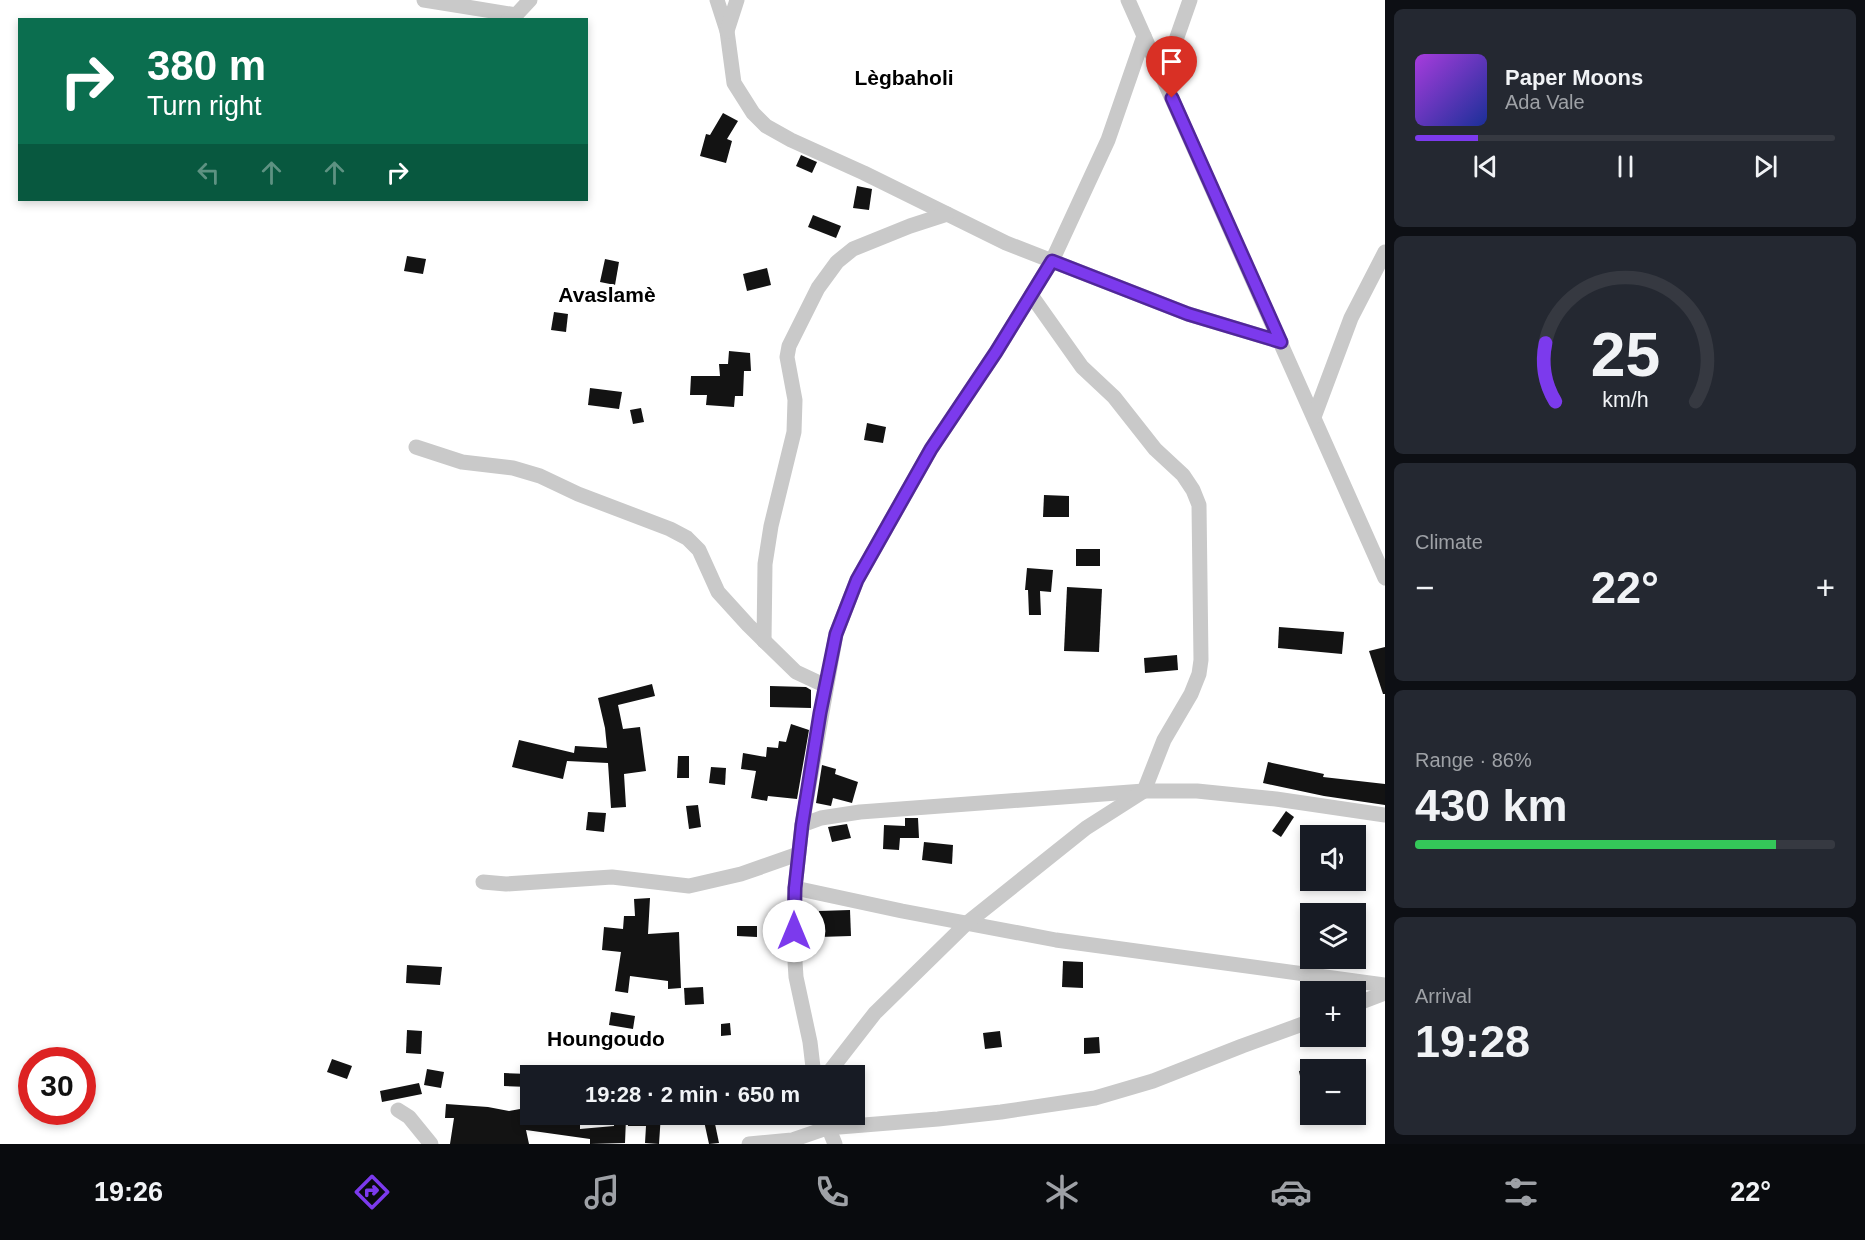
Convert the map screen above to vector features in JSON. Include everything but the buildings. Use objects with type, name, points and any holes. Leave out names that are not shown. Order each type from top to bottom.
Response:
[{"type":"street","points":[[424,0],[512,17],[530,0]]},
{"type":"street","points":[[717,0],[727,31],[734,83],[753,114],[766,126],[791,141],[1006,243],[1188,314],[1281,342]]},
{"type":"street","points":[[727,31],[737,0]]},
{"type":"street","points":[[1128,0],[1385,578]]},
{"type":"street","points":[[1163,77],[1190,0]]},
{"type":"street","points":[[813,1065],[796,977],[795,888],[802,825],[836,634],[857,580],[931,449],[996,352],[1052,261],[1108,140],[1144,36]]},
{"type":"street","points":[[764,641],[765,564],[794,432],[795,400],[787,357],[789,346],[818,288],[837,262],[853,249],[947,214]]},
{"type":"street","points":[[1314,417],[1351,318],[1385,252]]},
{"type":"street","points":[[835,1065],[875,1013],[967,923],[1086,828],[1144,791],[1164,740],[1191,694],[1199,674],[1202,660],[1199,505],[1193,490],[1183,475],[1155,449],[1114,398],[1082,367],[1031,295]]},
{"type":"street","points":[[417,447],[462,462],[513,468],[540,476],[578,494],[659,524],[687,538],[699,550],[718,592],[764,641],[796,672],[826,686]]},
{"type":"street","points":[[802,825],[821,818],[860,812],[1144,791],[1197,791],[1385,815]]},
{"type":"street","points":[[483,882],[506,884],[612,877],[689,886],[741,874],[798,854]]},
{"type":"street","points":[[795,888],[1056,940],[1385,986]]},
{"type":"street","points":[[1366,1000],[1385,993]]},
{"type":"street","points":[[865,1119],[980,1115],[1095,1098],[1153,1081],[1300,1025]]},
{"type":"street","points":[[398,1110],[409,1117],[431,1144]]},
{"type":"street","points":[[749,1144],[789,1142],[818,1125]]},
{"type":"street","points":[[827,1125],[835,1144]]},
{"type":"district","name":"Lègbaholi","points":[[904,77]]},
{"type":"district","name":"Avaslamè","points":[[607,294]]},
{"type":"district","name":"Houngoudo","points":[[606,1038]]},
{"type":"route","points":[[794,931],[795,888],[802,825],[820,713],[836,634],[857,580],[931,449],[996,352],[1052,261],[1188,314],[1281,342],[1172,98]]}]
